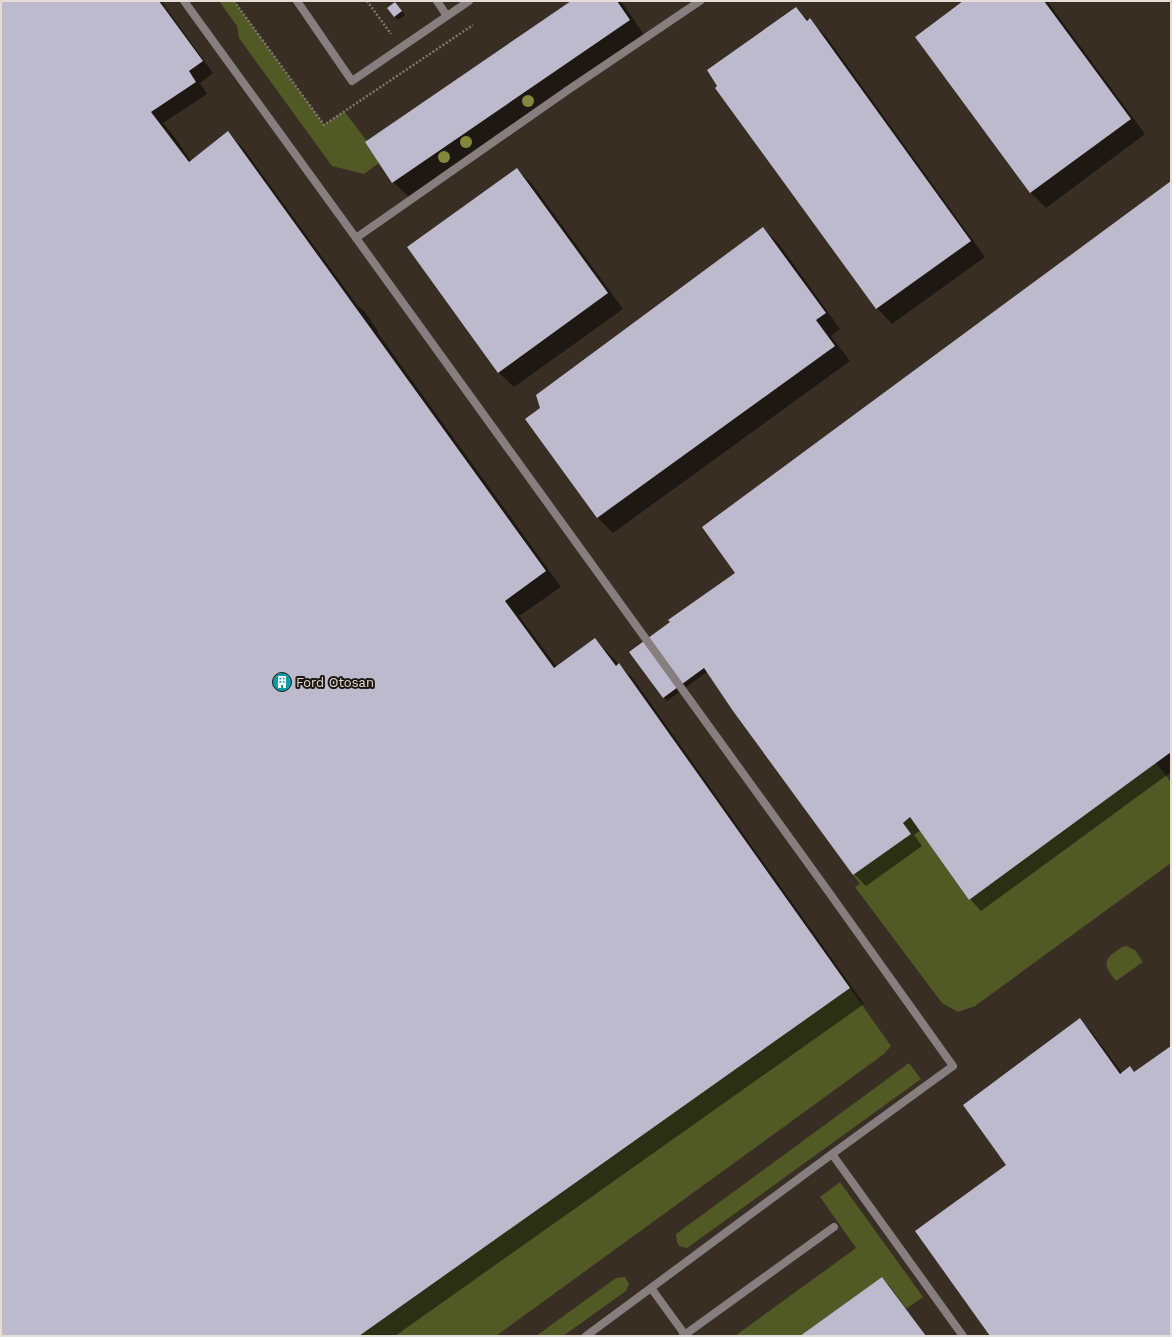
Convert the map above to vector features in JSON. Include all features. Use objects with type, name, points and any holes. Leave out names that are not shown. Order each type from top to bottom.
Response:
[{"type":"street","points":[[184,1],[833,897],[953,1066],[586,1336]]},
{"type":"street","points":[[297,1],[352,81],[469,1]]},
{"type":"street","points":[[437,1],[447,16]]},
{"type":"street","points":[[356,238],[568,90],[700,1]]},
{"type":"street","points":[[832,1154],[963,1336]]},
{"type":"street","points":[[651,1288],[684,1336],[834,1227]]},
{"type":"path","points":[[367,1],[401,48]]},
{"type":"green space","points":[[219,1],[234,1],[324,125],[344,111],[367,141],[365,142],[379,163],[364,174],[332,166],[239,38],[237,26]]},
{"type":"green space","points":[[1156,763],[1171,782],[1171,863],[975,1006],[958,1012],[942,1003],[855,887],[860,884],[853,875],[911,834],[903,823],[910,817],[969,900]]},
{"type":"green space","points":[[1126,946],[1135,950],[1143,962],[1116,981],[1108,970],[1108,959],[1120,948]]},
{"type":"green space","points":[[850,988],[891,1046],[884,1054],[496,1336],[359,1336]]},
{"type":"green space","points":[[909,1063],[921,1079],[687,1248],[679,1246],[676,1234]]},
{"type":"green space","points":[[840,1182],[923,1297],[906,1309],[882,1277],[800,1336],[735,1336],[856,1248],[820,1197]]},
{"type":"green space","points":[[625,1277],[629,1284],[626,1291],[563,1336],[536,1336],[616,1278]]},
{"type":"building","name":"Ford Otosan","points":[[1,1],[159,1],[203,61],[189,71],[196,82],[151,112],[189,162],[228,131],[546,571],[505,601],[554,668],[595,638],[616,666],[619,663],[850,988],[359,1336],[1,1336]]},
{"type":"building","points":[[571,1],[617,1],[630,20],[392,183],[365,142]]},
{"type":"building","points":[[963,1],[1044,1],[1131,119],[1030,193],[915,37]]},
{"type":"building","points":[[395,2],[402,11],[394,17],[387,8]]},
{"type":"building","points":[[796,7],[807,21],[810,18],[971,241],[876,309],[715,88],[717,86],[707,70]]},
{"type":"building","points":[[517,168],[608,293],[498,373],[407,247]]},
{"type":"building","points":[[1171,181],[1171,752],[969,900],[910,817],[903,823],[911,834],[853,875],[733,711],[704,668],[663,698],[629,652],[670,622],[668,620],[735,573],[702,527]]},
{"type":"building","points":[[763,227],[826,313],[816,320],[835,346],[597,518],[525,419],[540,408],[536,395]]},
{"type":"building","points":[[1080,1018],[1120,1074],[1130,1066],[1134,1072],[1171,1046],[1171,1336],[990,1336],[915,1231],[1006,1165],[963,1105]]},
{"type":"building","points":[[882,1277],[926,1336],[800,1336]]},
{"type":"place","name":"Ford Otosan","points":[[282,682]]}]
